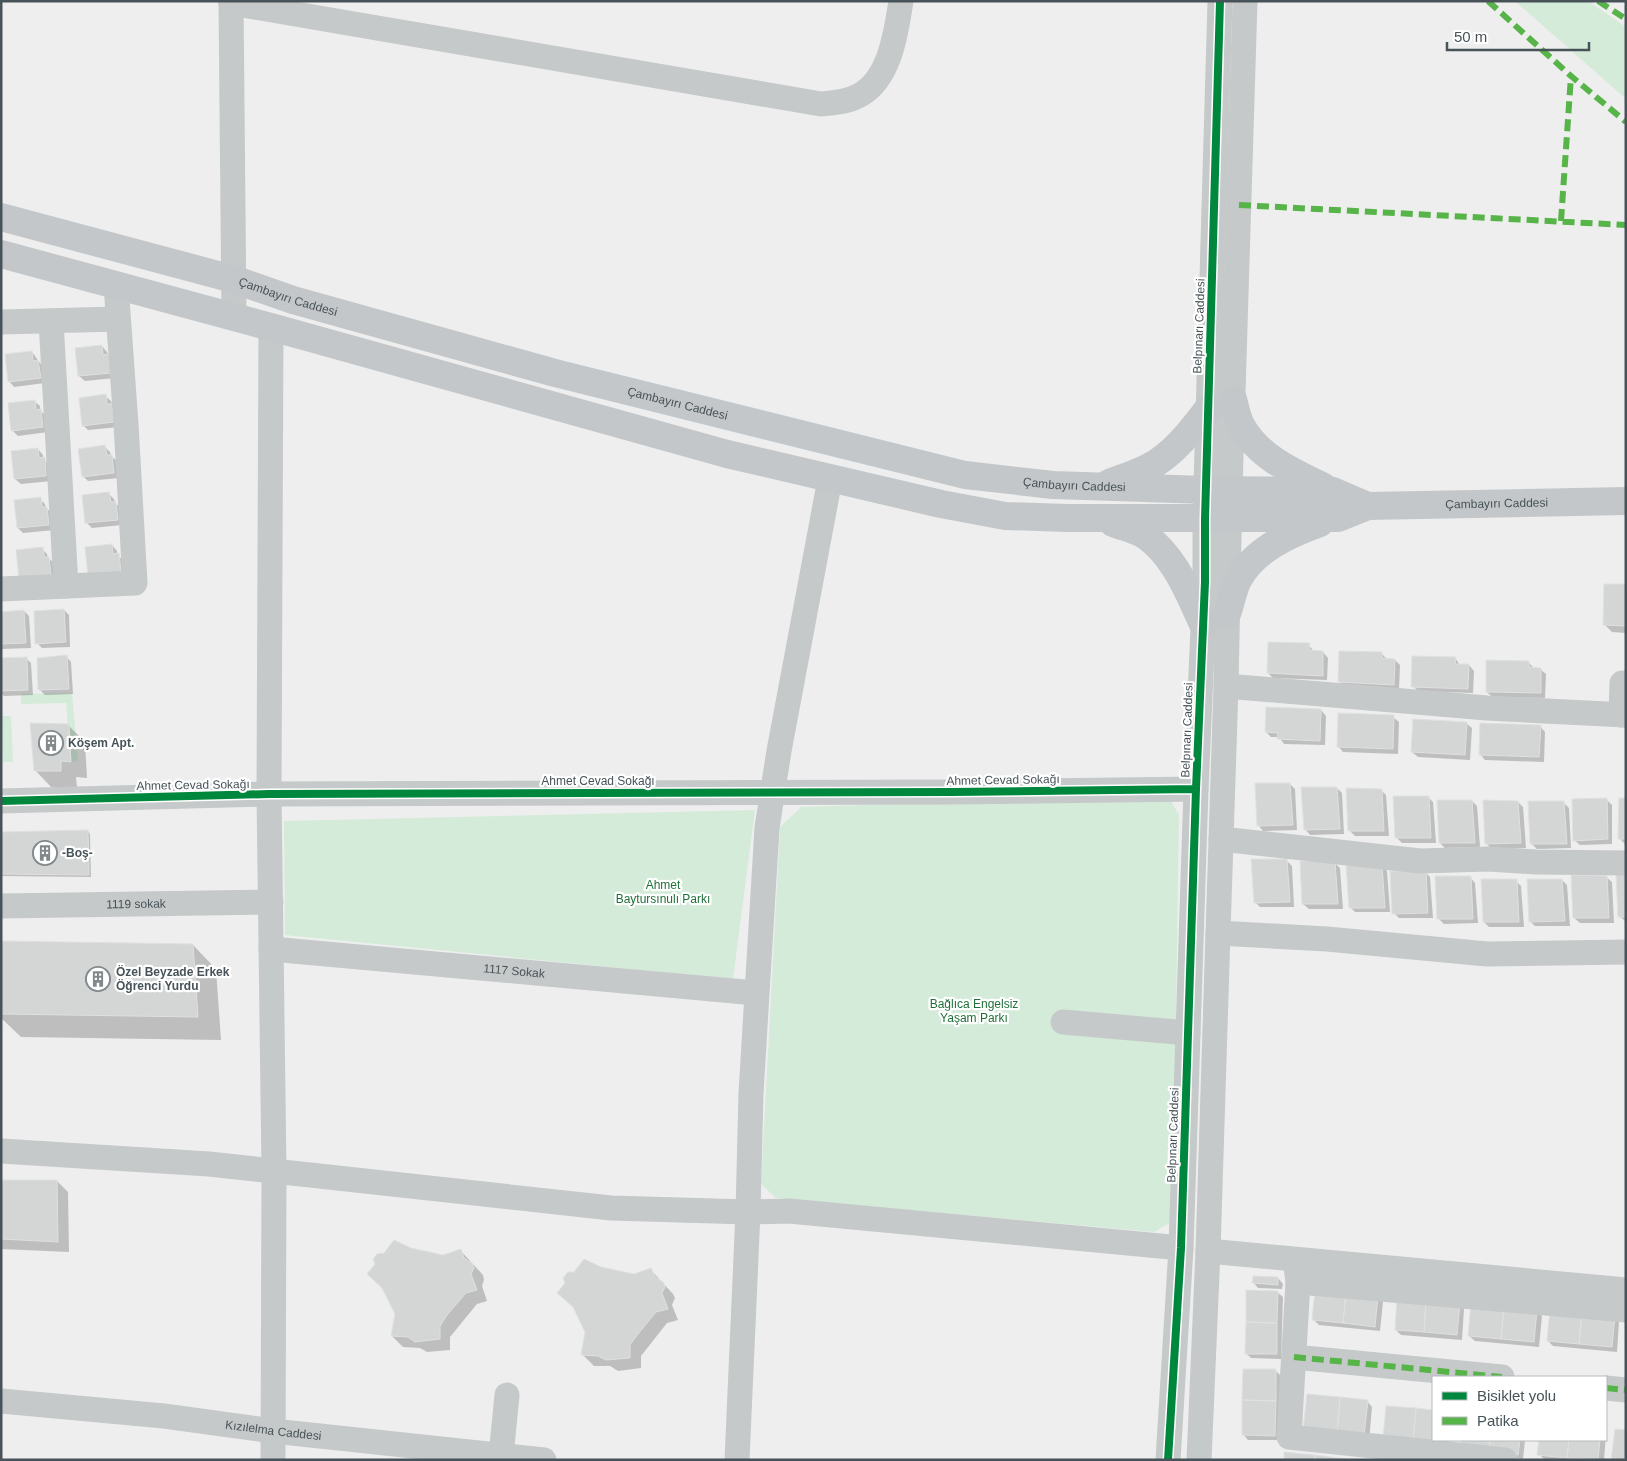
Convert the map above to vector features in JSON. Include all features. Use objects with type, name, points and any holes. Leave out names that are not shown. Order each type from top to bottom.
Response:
[{"type":"main road","name":"Çambayırı Caddesi","points":[[1,217],[233,280],[293,300],[555,373],[965,475],[1054,486],[1333,491],[1368,506]]},
{"type":"main road","name":"Çambayırı Caddesi","points":[[1,254],[727,454],[941,504],[1005,516],[1338,518],[1368,506],[1626,501]]},
{"type":"main road","points":[[1098,487],[1132,475],[1157,463],[1182,442],[1220,404],[1241,424],[1251,440],[1266,455],[1291,472],[1333,491]]},
{"type":"main road","points":[[1102,518],[1145,536],[1171,560],[1188,590],[1215,619],[1253,558],[1274,544],[1304,529],[1338,518]]},
{"type":"street","points":[[234,317],[231,2],[821,104],[843,102],[860,96],[878,80],[889,60],[901,1]]},
{"type":"street","name":"Belpınarı Caddesi","points":[[1168,1460],[1180,1248],[1196,789],[1215,619],[1220,404],[1220,1]]},
{"type":"street","name":"Belpınarı Caddesi","points":[[1220,404],[1245,1]]},
{"type":"street","points":[[1,589],[135,583],[116,285]]},
{"type":"street","points":[[1,322],[118,319]]},
{"type":"street","points":[[51,321],[66,586]]},
{"type":"street","points":[[271,327],[269,794],[274,1171],[273,1460]]},
{"type":"street","points":[[736,1460],[748,1212],[750,1093],[767,828],[830,479]]},
{"type":"street","name":"Belpınarı Caddesi","points":[[1202,1454],[1226,686],[1215,619]]},
{"type":"street","points":[[1226,686],[1487,708],[1623,715],[1622,683]]},
{"type":"street","name":"Ahmet Cevad Sokağı","points":[[1,801],[269,794],[772,793],[1196,789]]},
{"type":"street","points":[[1221,839],[1420,861],[1489,859],[1536,862],[1626,863]]},
{"type":"street","name":"1119 sokak","points":[[1,906],[271,902]]},
{"type":"street","points":[[1218,933],[1326,939],[1487,954],[1626,952]]},
{"type":"street","name":"1117 Sokak","points":[[271,949],[756,993]]},
{"type":"street","points":[[1063,1022],[1188,1033]]},
{"type":"street","points":[[1,1151],[209,1164],[611,1208],[748,1212],[789,1211],[1180,1248]]},
{"type":"street","points":[[1208,1251],[1296,1271],[1626,1310]]},
{"type":"street","points":[[1296,1271],[1626,1290]]},
{"type":"street","points":[[1296,1271],[1294,1357],[1289,1436],[1505,1460]]},
{"type":"street","points":[[1294,1357],[1492,1376]]},
{"type":"street","points":[[1607,1388],[1626,1390]]},
{"type":"street","points":[[501,1456],[507,1395]]},
{"type":"street","name":"Kızılelma Caddesi","points":[[1,1401],[154,1415],[273,1431],[544,1460]]},
{"type":"street","points":[[1151,1460],[1169,1434]]},
{"type":"green space","points":[[1515,1],[1588,1],[1626,27],[1626,99]]},
{"type":"green space","points":[[72,693],[78,761],[71,762],[66,703],[21,704],[21,694]]},
{"type":"green space","points":[[2,716],[11,716],[13,762],[3,762]]},
{"type":"green space","name":"Bağlıca Engelsiz Yaşam Parkı","points":[[1168,796],[1179,815],[1173,1221],[1154,1232],[776,1198],[761,1184],[780,827],[801,807]]},
{"type":"green space","name":"Ahmet Baytursınulı Parkı","points":[[755,810],[733,979],[285,935],[284,821]]},
{"type":"building","points":[[102,345],[103,355],[109,354],[111,373],[78,376],[75,348]]},
{"type":"building","points":[[32,351],[33,361],[38,360],[41,378],[8,382],[5,354]]},
{"type":"building","points":[[106,394],[107,404],[112,404],[114,422],[82,426],[79,398]]},
{"type":"building","points":[[35,400],[36,410],[41,409],[43,427],[11,431],[8,403]]},
{"type":"building","points":[[105,445],[107,455],[112,455],[114,473],[82,477],[78,449]]},
{"type":"building","points":[[38,448],[39,458],[45,457],[46,476],[14,479],[11,451]]},
{"type":"building","points":[[109,492],[111,502],[116,502],[118,520],[85,523],[82,495]]},
{"type":"building","points":[[41,497],[42,507],[47,507],[49,525],[17,528],[14,500]]},
{"type":"building","points":[[112,544],[113,554],[119,553],[121,572],[88,576],[85,547]]},
{"type":"building","points":[[43,547],[44,557],[49,557],[51,575],[19,578],[16,550]]},
{"type":"building","points":[[1604,584],[1626,584],[1626,626],[1603,625]]},
{"type":"building","points":[[64,609],[66,642],[35,644],[34,611]]},
{"type":"building","points":[[24,610],[26,643],[1,644],[1,612]]},
{"type":"building","points":[[1268,642],[1310,643],[1309,650],[1323,651],[1323,676],[1267,673]]},
{"type":"building","points":[[1339,651],[1382,652],[1382,658],[1395,659],[1394,685],[1338,682]]},
{"type":"building","points":[[67,655],[69,689],[38,690],[37,658]]},
{"type":"building","points":[[1412,656],[1456,657],[1455,664],[1469,664],[1468,689],[1411,687]]},
{"type":"building","points":[[27,657],[28,690],[1,691],[1,658]]},
{"type":"building","points":[[1486,660],[1529,661],[1529,667],[1541,668],[1541,693],[1486,692]]},
{"type":"building","points":[[1266,707],[1321,709],[1320,741],[1277,739],[1278,733],[1265,732]]},
{"type":"building","points":[[1338,713],[1394,715],[1393,749],[1337,747]]},
{"type":"building","points":[[1413,719],[1467,722],[1465,755],[1411,752]]},
{"type":"building","name":"Köşem Apt.","points":[[30,723],[69,724],[71,762],[61,761],[61,771],[34,771]]},
{"type":"building","points":[[1480,723],[1541,725],[1539,757],[1479,755]]},
{"type":"building","points":[[1255,783],[1290,783],[1293,825],[1257,826]]},
{"type":"building","points":[[1301,787],[1337,787],[1340,829],[1304,830]]},
{"type":"building","points":[[1346,788],[1382,789],[1384,831],[1348,831]]},
{"type":"building","points":[[1393,796],[1429,796],[1431,838],[1395,838]]},
{"type":"building","points":[[1607,798],[1608,839],[1573,841],[1572,799]]},
{"type":"building","points":[[1619,798],[1626,798],[1626,839],[1618,839]]},
{"type":"building","points":[[1437,800],[1472,800],[1475,843],[1439,843]]},
{"type":"building","points":[[1483,800],[1518,801],[1521,843],[1485,844]]},
{"type":"building","points":[[1528,801],[1564,801],[1567,844],[1530,844]]},
{"type":"building","name":"-Boş-","points":[[88,830],[89,875],[1,874],[1,832]]},
{"type":"building","points":[[1251,859],[1287,859],[1290,902],[1254,903]]},
{"type":"building","points":[[1300,861],[1335,861],[1338,904],[1302,904]]},
{"type":"building","points":[[1346,865],[1382,865],[1385,908],[1349,908]]},
{"type":"building","points":[[1390,871],[1426,871],[1428,913],[1392,914]]},
{"type":"building","points":[[1616,874],[1626,874],[1626,917],[1618,917]]},
{"type":"building","points":[[1571,875],[1607,876],[1609,918],[1573,918]]},
{"type":"building","points":[[1435,876],[1471,876],[1473,919],[1437,919]]},
{"type":"building","points":[[1481,879],[1517,879],[1519,922],[1483,922]]},
{"type":"building","points":[[1527,879],[1562,879],[1565,921],[1529,922]]},
{"type":"building","name":"Özel Beyzade Erkek Öğrenci Yurdu","points":[[1,941],[193,944],[198,1017],[1,1014]]},
{"type":"building","points":[[1,1180],[57,1180],[58,1242],[1,1239]]},
{"type":"building","points":[[394,1240],[411,1248],[443,1255],[461,1249],[464,1258],[472,1263],[474,1268],[471,1274],[477,1290],[466,1293],[447,1315],[440,1326],[440,1339],[415,1342],[408,1337],[391,1336],[395,1314],[382,1288],[367,1274],[375,1264],[373,1259],[377,1254],[384,1253]]},
{"type":"building","points":[[584,1259],[601,1267],[634,1274],[651,1268],[655,1277],[663,1282],[665,1287],[662,1293],[668,1309],[656,1312],[638,1334],[630,1345],[630,1358],[606,1360],[598,1356],[581,1355],[585,1332],[573,1307],[557,1293],[565,1283],[563,1278],[568,1272],[574,1272]]},
{"type":"building","points":[[1253,1276],[1278,1277],[1278,1285],[1252,1283]]},
{"type":"building","points":[[1246,1290],[1278,1291],[1277,1323],[1246,1322]]},
{"type":"building","points":[[1315,1290],[1346,1293],[1343,1323],[1312,1320]]},
{"type":"building","points":[[1346,1293],[1378,1296],[1375,1327],[1343,1323]]},
{"type":"building","points":[[1397,1298],[1426,1300],[1424,1332],[1395,1330]]},
{"type":"building","points":[[1426,1300],[1460,1303],[1457,1335],[1424,1332]]},
{"type":"building","points":[[1471,1303],[1504,1306],[1501,1339],[1468,1336]]},
{"type":"building","points":[[1504,1306],[1537,1309],[1534,1342],[1501,1339]]},
{"type":"building","points":[[1550,1309],[1582,1312],[1579,1344],[1547,1341]]},
{"type":"building","points":[[1582,1312],[1615,1315],[1612,1347],[1579,1344]]},
{"type":"building","points":[[1246,1322],[1277,1323],[1277,1354],[1245,1354]]},
{"type":"building","points":[[1243,1369],[1276,1369],[1276,1401],[1242,1400]]},
{"type":"building","points":[[1307,1394],[1340,1397],[1337,1433],[1303,1430]]},
{"type":"building","points":[[1340,1397],[1368,1400],[1364,1436],[1337,1433]]},
{"type":"building","points":[[1242,1400],[1276,1401],[1275,1436],[1242,1435]]},
{"type":"building","points":[[1386,1406],[1416,1408],[1413,1441],[1383,1438]]},
{"type":"building","points":[[1416,1408],[1432,1410],[1432,1441],[1444,1441],[1443,1444],[1413,1441]]},
{"type":"building","points":[[1615,1429],[1626,1430],[1626,1460],[1611,1460]]},
{"type":"building","points":[[1461,1441],[1490,1441],[1489,1451],[1460,1448]]},
{"type":"building","points":[[1490,1441],[1520,1441],[1518,1455],[1489,1451]]},
{"type":"building","points":[[1539,1441],[1569,1441],[1567,1458],[1537,1455]]},
{"type":"building","points":[[1569,1441],[1600,1441],[1598,1460],[1567,1458]]},
{"type":"building","points":[[1284,1452],[1315,1455],[1315,1460],[1284,1460]]},
{"type":"building","points":[[1315,1455],[1345,1459],[1345,1460],[1315,1460]]},
{"type":"marked path","points":[[1488,1],[1571,76],[1626,122]]},
{"type":"marked path","points":[[1598,1],[1626,19]]},
{"type":"marked path","points":[[1561,221],[1571,76]]},
{"type":"marked path","points":[[1239,205],[1626,225]]},
{"type":"marked path","points":[[1294,1357],[1492,1376]]},
{"type":"marked path","points":[[1607,1388],[1626,1390]]},
{"type":"cycle path","points":[[1168,1460],[1181,1248],[1196,789],[1205,582],[1205,519],[1220,1]]},
{"type":"cycle path","points":[[1,801],[269,794],[952,792],[1196,789]]},
{"type":"place","name":"Köşem Apt.","points":[[51,743]]},
{"type":"place","name":"-Boş-","points":[[45,853]]},
{"type":"place","name":"Özel Beyzade Erkek Öğrenci Yurdu","points":[[98,979]]}]
